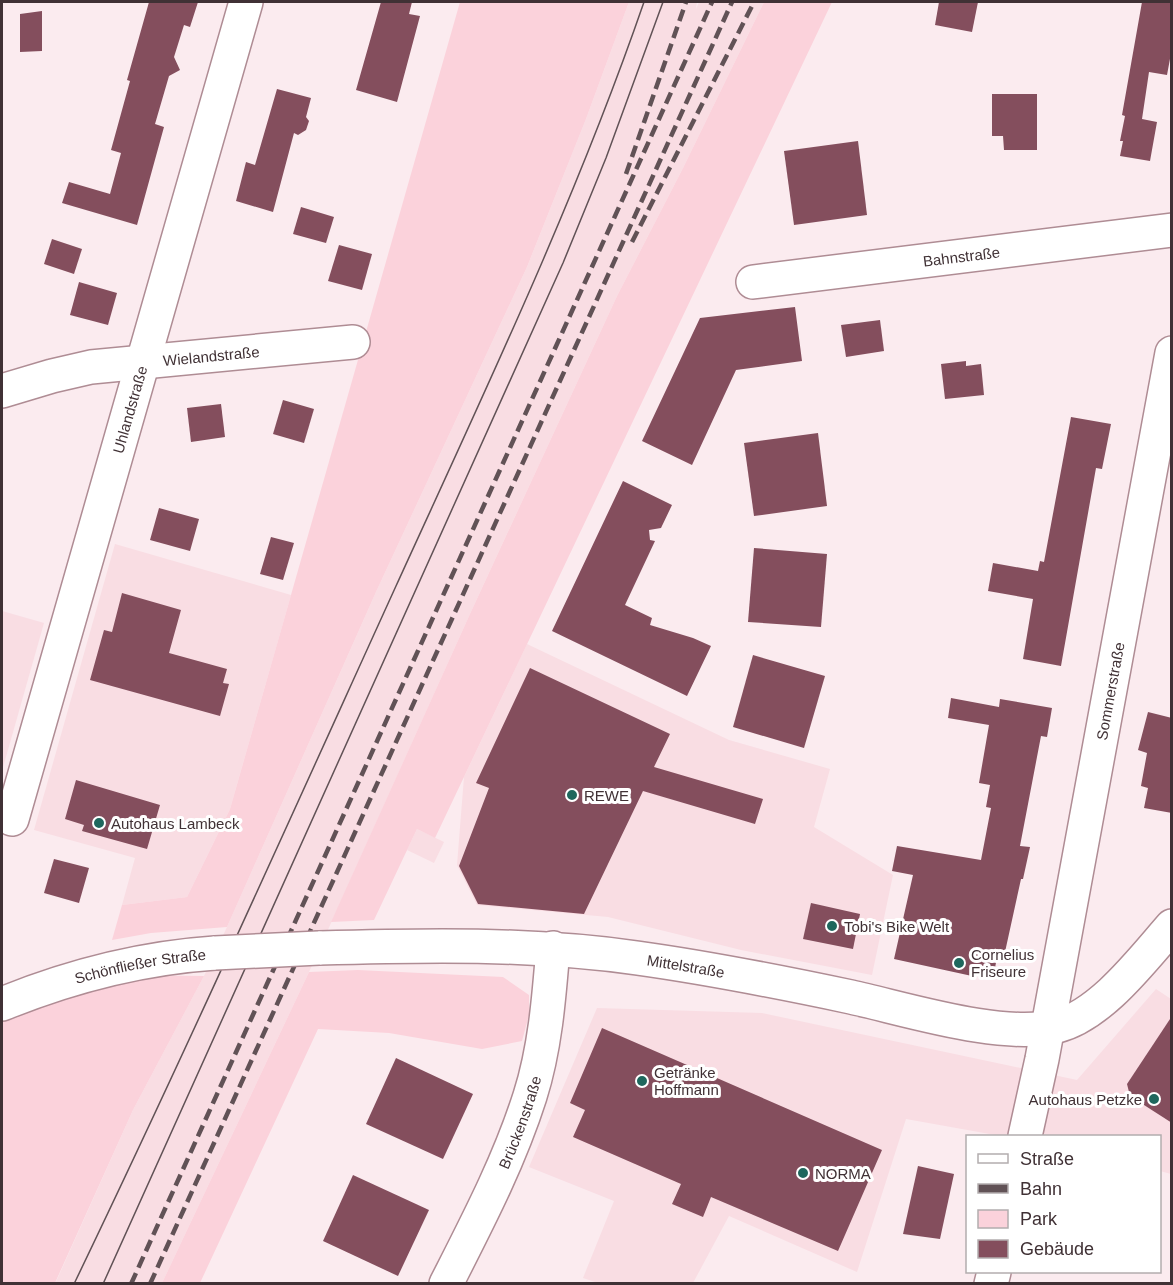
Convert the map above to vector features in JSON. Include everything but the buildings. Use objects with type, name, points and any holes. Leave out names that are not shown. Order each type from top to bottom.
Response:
[{"type":"street","name":"Uhlandstraße","points":[[12,819],[246,2]]},
{"type":"street","name":"Bahnstraße","points":[[753,282],[1172,230]]},
{"type":"street","name":"Wielandstraße","points":[[2,391],[52,375],[91,367],[353,342]]},
{"type":"street","name":"Sommerstraße","points":[[1025,1135],[1172,353]]},
{"type":"street","name":"Mittelstraße","points":[[319,948],[484,946],[553,948],[638,958],[759,978],[981,1025],[1016,1029],[1047,1028],[1077,1019],[1097,1006],[1172,926]]},
{"type":"street","name":"Schönfließer Straße","points":[[2,1004],[74,979],[126,964],[162,957],[319,948]]},
{"type":"street","name":"Brückenstraße","points":[[446,1284],[482,1213],[510,1150],[530,1096],[543,1043],[553,948]]},
{"type":"shaded area","points":[[629,2],[697,2],[696,9],[699,2],[764,2],[617,296],[469,616],[309,972],[162,1283],[55,1284],[133,1110],[204,976],[227,927],[376,592],[527,267],[586,119]]},
{"type":"shaded area","points":[[115,544],[291,595],[230,809],[187,897],[122,905],[135,858],[34,830]]},
{"type":"shaded area","points":[[2,611],[44,623],[2,771]]},
{"type":"shaded area","points":[[527,644],[729,740],[830,769],[814,827],[893,875],[872,975],[741,950],[608,917],[477,905],[457,865],[464,777]]},
{"type":"shaded area","points":[[417,829],[444,842],[434,863],[407,850]]},
{"type":"shaded area","points":[[1156,989],[1171,999],[1171,1174],[1161,1171],[1161,1135],[995,1135],[906,1119],[857,1272],[729,1216],[693,1283],[598,1283],[583,1278],[614,1201],[529,1167],[597,1008],[762,1013],[1077,1080]]},
{"type":"green space","points":[[460,2],[629,2],[586,119],[527,267],[376,592],[227,927],[151,933],[112,940],[122,905],[187,897],[230,809]]},
{"type":"green space","points":[[764,2],[832,2],[435,838],[417,829],[374,920],[331,922],[617,296]]},
{"type":"green space","points":[[358,970],[503,977],[529,995],[529,1015],[522,1041],[482,1049],[389,1033],[318,1029],[200,1283],[162,1283],[309,972]]},
{"type":"green space","points":[[102,975],[204,976],[133,1110],[55,1283],[2,1284],[2,1011]]},
{"type":"tram line","points":[[74,1284],[197,1023],[495,369],[589,150],[644,2]]},
{"type":"tram line","points":[[103,1284],[563,263],[606,158],[663,2]]},
{"type":"railway","points":[[626,174],[686,2]]},
{"type":"railway","points":[[131,1284],[712,2]]},
{"type":"railway","points":[[150,1284],[732,2]]},
{"type":"railway","points":[[632,242],[754,2]]},
{"type":"place","name":"REWE","points":[[572,795]]},
{"type":"place","name":"Autohaus Lambeck","points":[[99,823]]},
{"type":"place","name":"Tobi's Bike Welt","points":[[832,926]]},
{"type":"place","name":"Cornelius Friseure","points":[[959,963]]},
{"type":"place","name":"Getränke Hoffmann","points":[[642,1081]]},
{"type":"place","name":"Autohaus Petzke","points":[[1154,1099]]},
{"type":"place","name":"NORMA","points":[[803,1173]]}]
